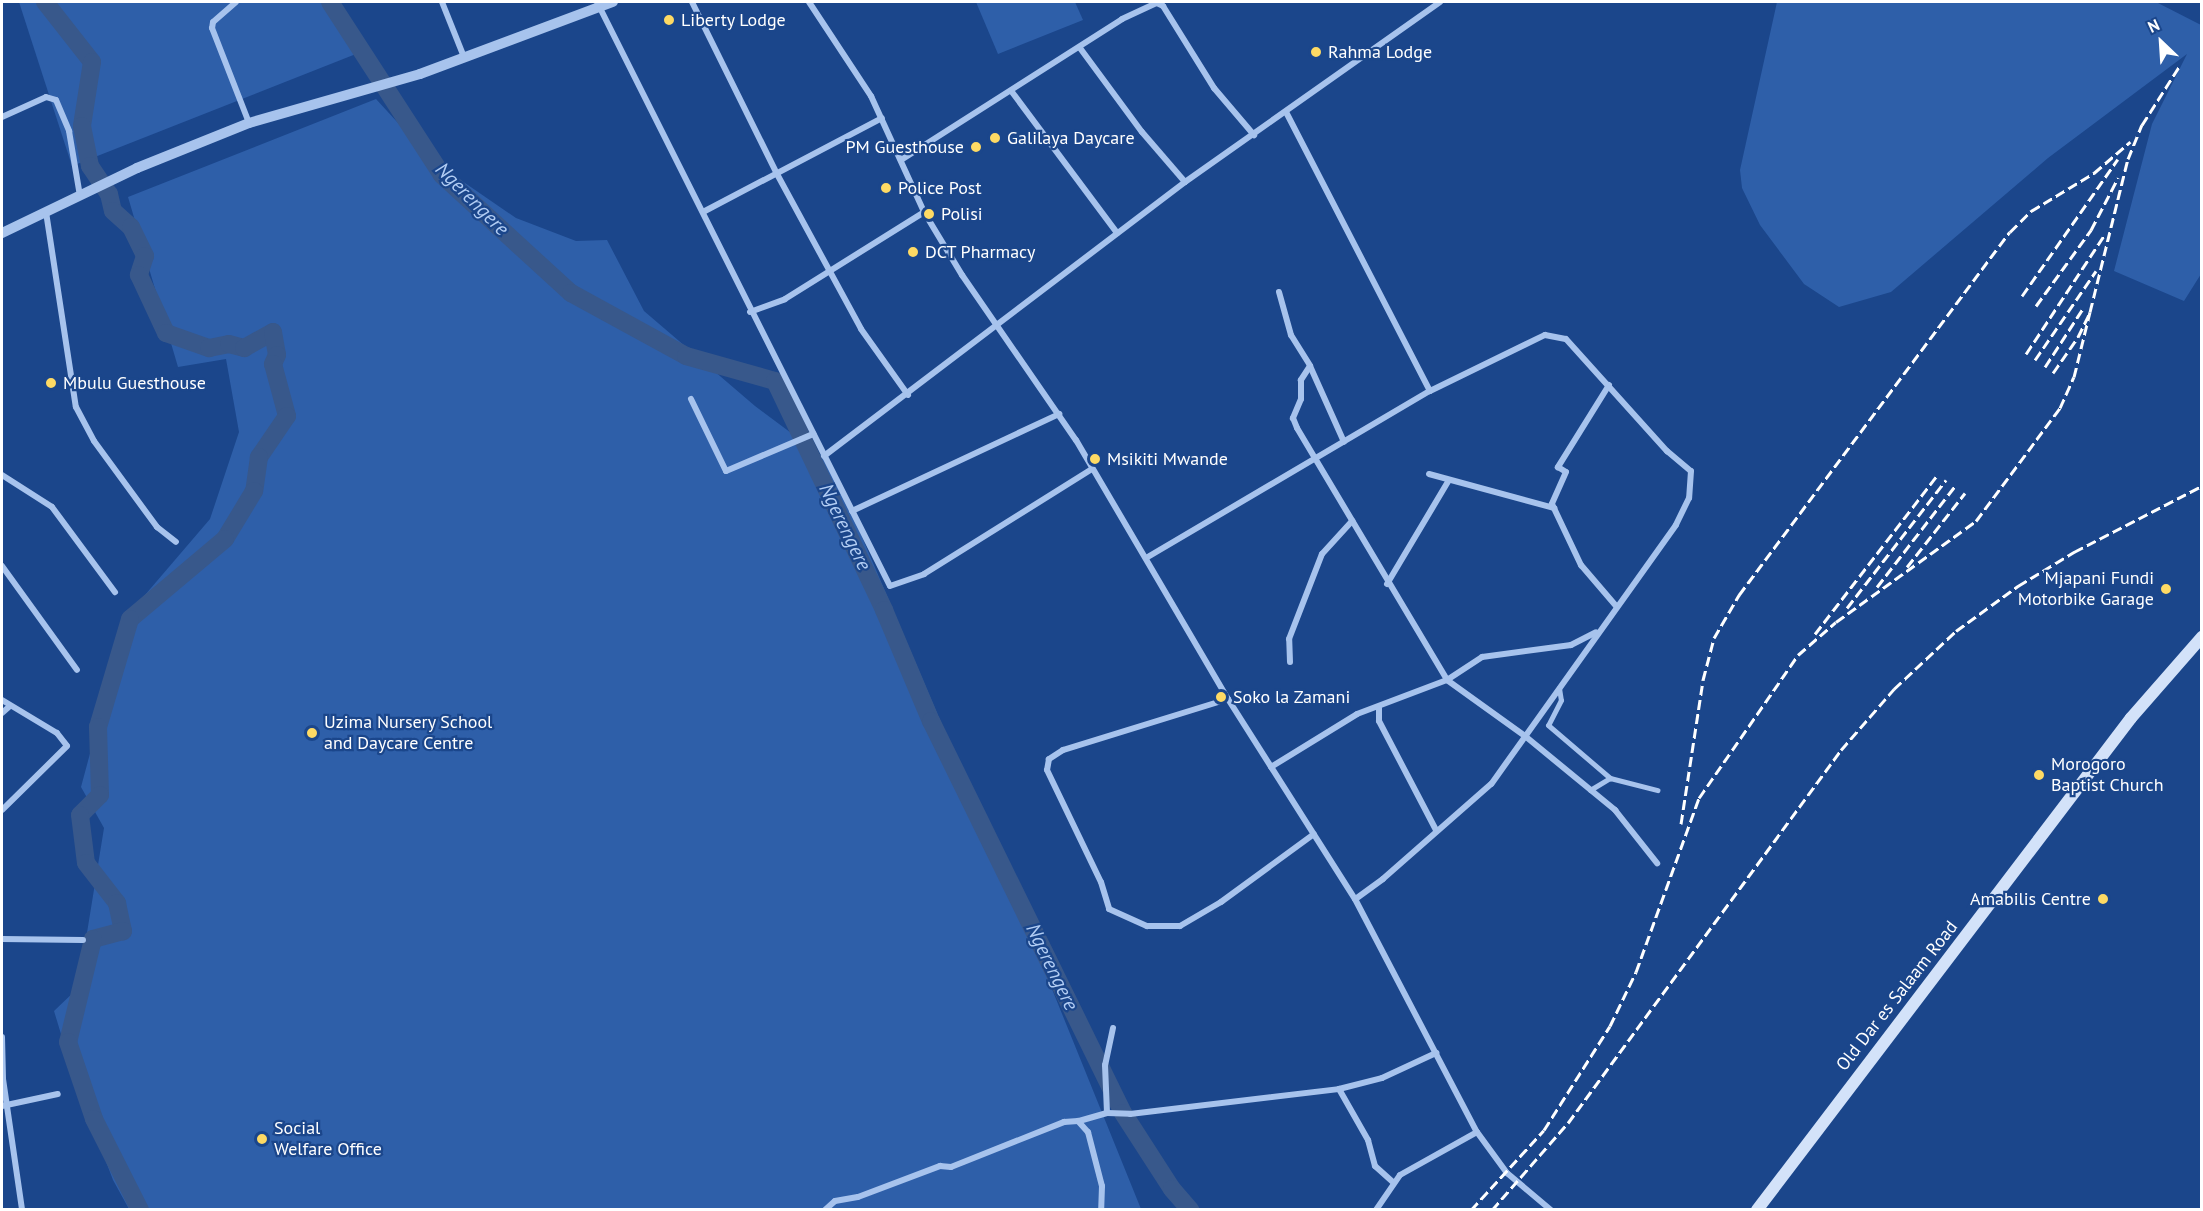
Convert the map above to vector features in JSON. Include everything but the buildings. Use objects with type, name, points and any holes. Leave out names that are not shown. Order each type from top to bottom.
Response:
[{"type":"main road","name":"Old Dar es Salaam Road","points":[[1757,1209],[2131,718],[2202,637]]},
{"type":"street","points":[[236,2],[213,22],[212,28],[249,123]]},
{"type":"street","points":[[442,2],[464,57]]},
{"type":"street","points":[[2,233],[127,173],[249,123],[420,74],[598,4],[613,2]]},
{"type":"street","points":[[692,2],[777,174],[861,329],[908,395]]},
{"type":"street","points":[[808,2],[853,68],[882,118],[924,212],[996,326],[1059,414],[1228,699],[1355,899],[1477,1132],[1507,1173],[1551,1209]]},
{"type":"street","points":[[825,456],[908,395],[1117,232],[1440,2]]},
{"type":"street","points":[[901,160],[1080,48],[1122,19],[1160,3],[1214,88],[1254,135]]},
{"type":"street","points":[[598,4],[703,212],[750,312],[825,456],[885,582],[890,586],[898,586],[924,574],[1092,470]]},
{"type":"street","points":[[1080,48],[1143,132],[1185,182]]},
{"type":"street","points":[[1011,92],[1117,232]]},
{"type":"street","points":[[2,117],[46,97],[56,100],[69,131],[80,196]]},
{"type":"street","points":[[1286,112],[1430,391]]},
{"type":"street","points":[[703,212],[882,118]]},
{"type":"street","points":[[45,212],[76,407],[94,441],[157,527],[176,542]]},
{"type":"street","points":[[750,312],[785,299],[924,212]]},
{"type":"street","points":[[1278,292],[1292,335],[1310,366],[1344,441]]},
{"type":"street","points":[[1146,558],[1430,391],[1534,339],[1552,335],[1566,339],[1691,475],[1689,498],[1682,515],[1491,784],[1383,879],[1355,899]]},
{"type":"street","points":[[1310,366],[1301,380],[1301,399],[1293,418],[1313,458],[1447,680],[1525,736],[1615,810],[1657,862]]},
{"type":"street","points":[[1609,385],[1558,467],[1566,472],[1556,491],[1554,508],[1581,565],[1616,606]]},
{"type":"street","points":[[691,399],[726,471],[813,434]]},
{"type":"street","points":[[852,512],[1059,414]]},
{"type":"street","points":[[1429,474],[1554,508]]},
{"type":"street","points":[[2,475],[52,507],[114,592]]},
{"type":"street","points":[[1388,584],[1449,480]]},
{"type":"street","points":[[1290,662],[1289,639],[1322,554],[1352,521]]},
{"type":"street","points":[[2,566],[77,669]]},
{"type":"street","points":[[1271,767],[1371,706],[1379,708],[1447,680],[1485,656],[1571,645],[1597,632]]},
{"type":"street","points":[[1548,725],[1561,700],[1559,688]]},
{"type":"street","points":[[1228,699],[1063,750],[1049,759],[1047,770],[1101,882],[1109,909],[1147,927],[1180,926],[1221,902],[1314,834]]},
{"type":"street","points":[[2,700],[9,707],[57,733],[67,746],[2,810]]},
{"type":"street","points":[[2,712],[9,707]]},
{"type":"street","points":[[1379,708],[1379,722],[1436,830]]},
{"type":"street","points":[[1538,717],[1610,778],[1657,790]]},
{"type":"street","points":[[1590,790],[1610,778]]},
{"type":"street","points":[[2,939],[83,940]]},
{"type":"street","points":[[1107,1113],[1105,1065],[1113,1028]]},
{"type":"street","points":[[2,1037],[4,1106],[22,1209]]},
{"type":"street","points":[[825,1209],[835,1201],[858,1197],[940,1166],[951,1167],[1064,1122],[1078,1121],[1107,1113],[1130,1114],[1339,1089],[1382,1078],[1436,1053]]},
{"type":"street","points":[[1339,1089],[1368,1140],[1375,1166],[1393,1182]]},
{"type":"street","points":[[4,1106],[58,1094]]},
{"type":"street","points":[[1078,1121],[1088,1132],[1102,1186],[1101,1209]]},
{"type":"street","points":[[1376,1209],[1393,1182],[1477,1132]]},
{"type":"shaded area","points":[[19,2],[324,2],[361,52],[72,166]]},
{"type":"shaded area","points":[[976,2],[1075,2],[1083,20],[998,54]]},
{"type":"shaded area","points":[[1777,2],[2156,2],[2201,25],[2201,274],[2184,301],[2114,271],[2152,124],[2187,54],[2048,158],[1891,292],[1839,307],[1804,284],[1760,225],[1742,188],[1740,170]]},
{"type":"shaded area","points":[[376,99],[433,161],[516,218],[576,241],[607,240],[644,311],[755,406],[830,462],[1001,863],[1141,1209],[129,1209],[113,1180],[74,1077],[54,1011],[78,988],[104,828],[81,787],[127,616],[210,519],[239,432],[226,359],[178,367],[128,197]]},
{"type":"waterway","points":[[45,2],[92,62],[82,126],[90,166],[109,194],[113,211],[131,227],[145,256],[139,275],[166,333],[209,348],[229,344],[244,348],[273,332],[277,355],[273,364],[287,416],[259,457],[254,491],[225,539],[130,619],[98,727],[100,795],[80,815],[86,863],[117,903],[123,931],[93,939],[68,1042],[94,1119],[140,1210]]},
{"type":"waterway","name":"Ngerengere","points":[[330,2],[442,175],[571,293],[686,356],[775,381],[884,610],[931,721],[1123,1113],[1172,1189],[1190,1210]]},
{"type":"railway","points":[[2053,373],[2078,337],[2090,312],[2128,159],[2142,125],[2179,67]]},
{"type":"railway","points":[[1681,824],[1703,680],[1714,638],[1739,595],[2010,232],[2031,211],[2094,173],[2130,142]]},
{"type":"railway","points":[[2022,296],[2118,159]]},
{"type":"railway","points":[[2036,306],[2091,230],[2118,178]]},
{"type":"railway","points":[[2026,354],[2105,234]]},
{"type":"railway","points":[[2035,360],[2096,271]]},
{"type":"railway","points":[[2045,367],[2084,307]]},
{"type":"railway","points":[[1471,1210],[1544,1130],[1610,1026],[1636,972],[1699,798],[1798,655],[1836,622],[1976,521],[2060,408],[2074,377],[2090,312]]},
{"type":"railway","points":[[1815,634],[1938,474]]},
{"type":"railway","points":[[1847,608],[1946,480]]},
{"type":"railway","points":[[1877,587],[1955,486]]},
{"type":"railway","points":[[1492,1210],[1568,1123],[1841,750],[1894,689],[1956,631],[2018,586],[2074,552],[2202,486]]},
{"type":"railway","points":[[1907,567],[1965,493]]},
{"type":"place","name":"Liberty Lodge","points":[[669,20]]},
{"type":"place","name":"Rahma Lodge","points":[[1316,52]]},
{"type":"place","name":"Galilaya Daycare","points":[[995,138]]},
{"type":"place","name":"PM Guesthouse","points":[[976,147]]},
{"type":"place","name":"Police Post","points":[[886,188]]},
{"type":"place","name":"Polisi","points":[[929,214]]},
{"type":"place","name":"DCT Pharmacy","points":[[913,252]]},
{"type":"place","name":"Mbulu Guesthouse","points":[[51,383]]},
{"type":"place","name":"Msikiti Mwande","points":[[1095,459]]},
{"type":"place","name":"Mjapani Fundi Motorbike Garage","points":[[2166,589]]},
{"type":"place","name":"Soko la Zamani","points":[[1221,697]]},
{"type":"place","name":"Uzima Nursery School and Daycare Centre","points":[[312,733]]},
{"type":"place","name":"Morogoro Baptist Church","points":[[2039,775]]},
{"type":"place","name":"Amabilis Centre","points":[[2103,899]]},
{"type":"place","name":"Social Welfare Office","points":[[262,1139]]}]
